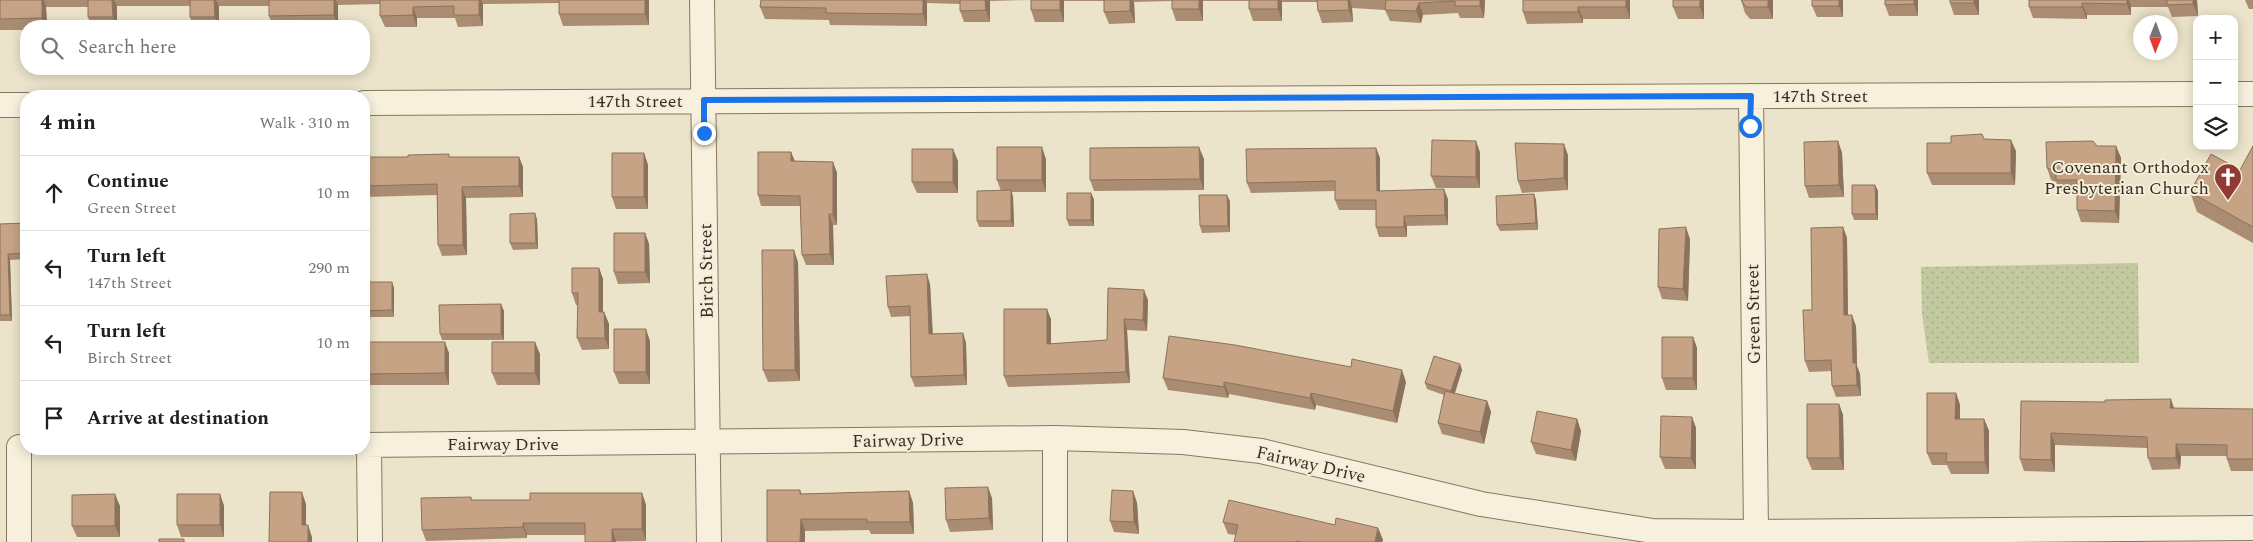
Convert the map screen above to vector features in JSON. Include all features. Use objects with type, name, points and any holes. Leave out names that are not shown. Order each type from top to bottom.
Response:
[{"type":"street","name":"Birch Street","points":[[702,0],[709,542]]},
{"type":"street","name":"147th Street","points":[[370,103],[2193,94]]},
{"type":"street","points":[[2238,94],[2253,94]]},
{"type":"street","name":"Green Street","points":[[1751,96],[1756,532]]},
{"type":"street","points":[[0,105],[20,105]]},
{"type":"street","points":[[1055,438],[1055,542]]},
{"type":"street","name":"Fairway Drive","points":[[370,445],[1055,438],[1183,442],[1261,451],[1481,504],[1653,531],[1756,532],[2253,528]]},
{"type":"street","points":[[15,447],[19,542]]},
{"type":"street","points":[[366,455],[370,542]]},
{"type":"green space","points":[[2138,263],[2139,363],[1929,363],[1922,314],[1921,267]]},
{"type":"building","points":[[0,0],[42,0],[42,18],[0,19]]},
{"type":"building","points":[[88,0],[112,0],[113,17],[88,17]]},
{"type":"building","points":[[190,0],[214,0],[215,17],[190,17]]},
{"type":"building","points":[[269,0],[334,0],[334,15],[269,16]]},
{"type":"building","points":[[380,0],[479,0],[479,15],[454,15],[454,6],[413,7],[413,15],[380,16]]},
{"type":"building","points":[[559,0],[645,0],[645,14],[559,14]]},
{"type":"building","points":[[761,0],[923,0],[923,14],[826,13],[826,8],[760,7]]},
{"type":"building","points":[[960,0],[985,0],[986,10],[960,11]]},
{"type":"building","points":[[1031,0],[1060,0],[1060,10],[1031,10]]},
{"type":"building","points":[[1104,0],[1130,0],[1130,11],[1104,12]]},
{"type":"building","points":[[1172,0],[1199,0],[1199,9],[1172,9]]},
{"type":"building","points":[[1249,0],[1278,0],[1278,9],[1249,9]]},
{"type":"building","points":[[1317,0],[1348,0],[1349,10],[1318,11]]},
{"type":"building","points":[[1386,0],[1480,0],[1480,6],[1455,6],[1455,1],[1419,3],[1416,11],[1385,10]]},
{"type":"building","points":[[1523,0],[1626,0],[1626,7],[1578,7],[1578,12],[1523,12]]},
{"type":"building","points":[[1673,0],[1700,0],[1700,7],[1673,7]]},
{"type":"building","points":[[1741,0],[1768,0],[1768,7],[1746,7]]},
{"type":"building","points":[[1812,0],[1839,0],[1839,6],[1812,6]]},
{"type":"building","points":[[1885,0],[1914,0],[1914,4],[1885,5]]},
{"type":"building","points":[[1950,0],[1974,0],[1974,3],[1950,3]]},
{"type":"building","points":[[2029,0],[2127,0],[2127,4],[2082,3],[2082,7],[2029,7]]},
{"type":"building","points":[[2167,0],[2193,0],[2193,4],[2167,5]]},
{"type":"building","points":[[1982,134],[1984,139],[2011,140],[2011,173],[1927,173],[1927,143],[1951,143],[1951,136]]},
{"type":"building","points":[[1432,140],[1476,141],[1476,177],[1431,176]]},
{"type":"building","points":[[1838,141],[1839,185],[1805,186],[1804,142]]},
{"type":"building","points":[[2093,141],[2097,146],[2116,146],[2115,211],[2077,210],[2077,180],[2056,180],[2056,171],[2047,168],[2046,142]]},
{"type":"building","points":[[1515,143],[1564,144],[1564,178],[1518,181]]},
{"type":"building","points":[[2253,146],[2253,227],[2190,192],[2211,154],[2240,170]]},
{"type":"building","points":[[997,147],[1042,147],[1042,180],[997,180]]},
{"type":"building","points":[[1199,147],[1200,179],[1090,180],[1090,148]]},
{"type":"building","points":[[1376,148],[1377,191],[1444,189],[1445,215],[1404,216],[1404,227],[1376,227],[1376,200],[1335,200],[1335,181],[1247,183],[1246,149]]},
{"type":"building","points":[[912,149],[953,149],[953,182],[912,182]]},
{"type":"building","points":[[758,152],[791,152],[791,161],[833,162],[833,214],[829,214],[830,254],[802,255],[800,196],[758,195]]},
{"type":"building","points":[[612,153],[644,153],[644,197],[612,197]]},
{"type":"building","points":[[449,154],[449,157],[519,157],[519,186],[462,187],[463,245],[438,245],[437,184],[370,186],[370,157],[408,157],[408,155]]},
{"type":"building","points":[[1852,185],[1875,185],[1876,214],[1852,214]]},
{"type":"building","points":[[1011,190],[1011,221],[977,221],[977,191]]},
{"type":"building","points":[[1067,193],[1091,193],[1091,220],[1067,220]]},
{"type":"building","points":[[1534,194],[1536,223],[1497,225],[1496,196]]},
{"type":"building","points":[[1199,195],[1227,195],[1228,226],[1200,226]]},
{"type":"building","points":[[535,213],[536,243],[510,243],[510,214]]},
{"type":"building","points":[[20,223],[20,253],[8,254],[10,315],[0,315],[0,224]]},
{"type":"building","points":[[1686,227],[1683,289],[1658,287],[1659,229]]},
{"type":"building","points":[[1843,227],[1844,315],[1852,315],[1853,363],[1856,363],[1857,385],[1832,386],[1831,360],[1805,361],[1803,310],[1812,310],[1811,228]]},
{"type":"building","points":[[614,233],[645,233],[645,272],[614,272]]},
{"type":"building","points":[[762,250],[794,250],[795,370],[763,370]]},
{"type":"building","points":[[572,268],[599,268],[599,312],[604,312],[605,338],[577,338],[578,293],[572,293]]},
{"type":"building","points":[[927,274],[929,334],[963,333],[964,375],[911,377],[910,306],[888,307],[886,276]]},
{"type":"building","points":[[370,282],[392,282],[392,310],[370,311]]},
{"type":"building","points":[[1108,288],[1144,290],[1143,320],[1124,319],[1126,372],[1004,376],[1004,309],[1047,309],[1047,344],[1107,340]]},
{"type":"building","points":[[501,304],[501,334],[440,334],[439,305]]},
{"type":"building","points":[[614,329],[646,329],[646,372],[614,372]]},
{"type":"building","points":[[1169,336],[1235,345],[1351,367],[1352,359],[1402,370],[1393,411],[1311,393],[1310,398],[1224,382],[1224,387],[1163,378]]},
{"type":"building","points":[[1662,337],[1693,337],[1693,378],[1662,378]]},
{"type":"building","points":[[370,342],[445,342],[445,373],[370,374]]},
{"type":"building","points":[[492,342],[535,342],[535,373],[492,373]]},
{"type":"building","points":[[1434,356],[1460,364],[1451,391],[1425,383]]},
{"type":"building","points":[[1445,391],[1487,401],[1480,432],[1438,423]]},
{"type":"building","points":[[1927,393],[1956,393],[1955,419],[1984,419],[1985,462],[1946,462],[1947,453],[1927,453]]},
{"type":"building","points":[[2171,399],[2170,408],[2253,409],[2253,459],[2227,459],[2227,445],[2176,444],[2176,458],[2148,458],[2147,437],[2051,433],[2051,460],[2020,459],[2021,401],[2105,402],[2105,400]]},
{"type":"building","points":[[1807,404],[1839,404],[1840,458],[1807,458]]},
{"type":"building","points":[[1537,411],[1577,419],[1571,450],[1531,442]]},
{"type":"building","points":[[1661,416],[1692,417],[1691,458],[1660,457]]},
{"type":"building","points":[[988,487],[989,518],[946,520],[945,488]]},
{"type":"building","points":[[767,490],[800,490],[800,494],[909,491],[910,522],[867,522],[867,519],[801,519],[800,542],[767,542]]},
{"type":"building","points":[[1112,490],[1133,491],[1134,522],[1110,521]]},
{"type":"building","points":[[270,492],[302,492],[302,525],[308,525],[308,542],[269,542]]},
{"type":"building","points":[[530,493],[642,493],[642,529],[612,529],[612,542],[585,542],[585,523],[523,523],[523,527],[422,530],[421,498],[471,497],[471,500],[530,500]]},
{"type":"building","points":[[115,494],[115,526],[72,526],[72,495]]},
{"type":"building","points":[[177,494],[220,494],[220,525],[177,525]]},
{"type":"building","points":[[1229,500],[1335,525],[1336,518],[1378,528],[1375,542],[1234,542],[1238,525],[1223,522]]},
{"type":"building","points":[[159,539],[184,539],[184,542],[159,542]]},
{"type":"place","name":"Covenant Orthodox Presbyterian Church","points":[[2228,201]]},
{"type":"route","points":[[704,133],[704,100],[1751,96],[1750,126]]}]
